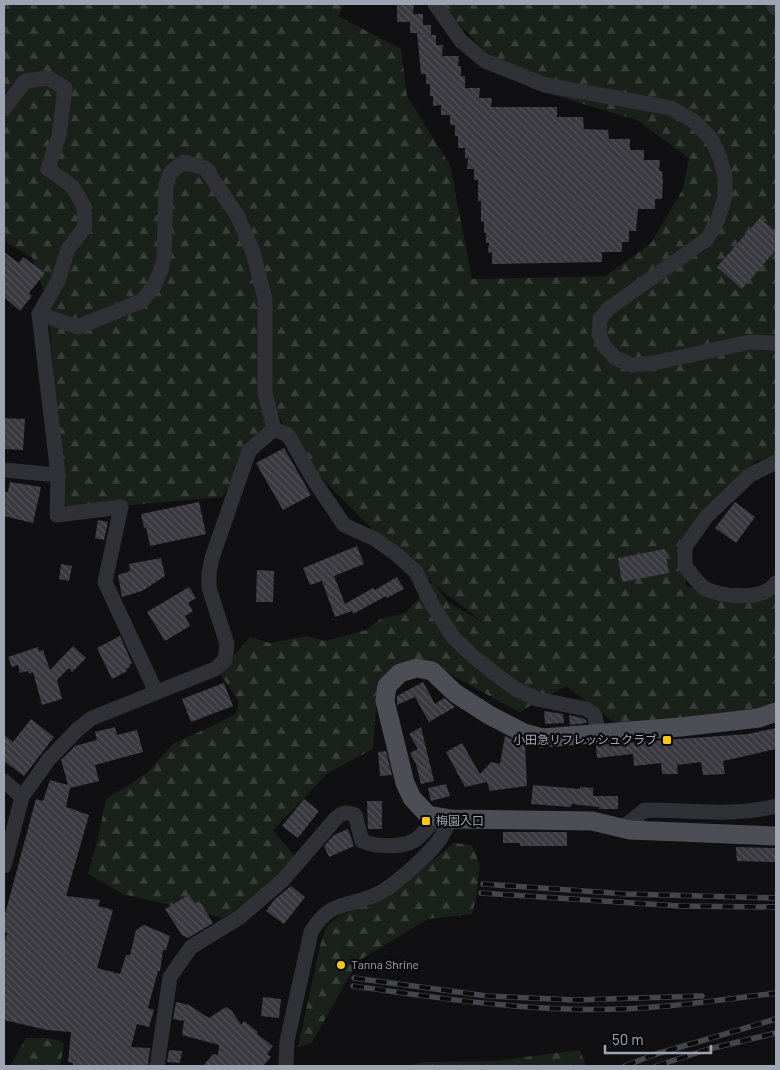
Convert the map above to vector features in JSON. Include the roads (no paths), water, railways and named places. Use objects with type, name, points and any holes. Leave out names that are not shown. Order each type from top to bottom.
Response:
[{"type":"main road","points":[[776,712],[759,718],[681,727],[542,738],[524,733],[489,715],[454,693],[432,671],[417,668],[400,673],[387,686],[385,701],[405,783],[412,798],[428,814],[444,818],[592,821],[630,830],[776,836]]},
{"type":"street","points":[[435,4],[462,41],[485,61],[545,85],[671,108],[695,122],[712,140],[725,176],[725,197],[718,218],[707,239],[608,309],[600,319],[599,334],[604,346],[615,358],[632,366],[750,342],[776,344]]},
{"type":"street","points":[[773,4],[776,8]]},
{"type":"street","points":[[4,109],[25,81],[48,78],[65,88],[59,135],[48,169],[72,186],[84,206],[85,227],[68,249],[58,281],[39,314],[58,475],[56,515],[121,508],[105,582],[156,692]]},
{"type":"street","points":[[39,314],[78,327],[142,301],[154,286],[162,270],[166,184],[171,172],[184,162],[205,168],[237,215],[253,252],[265,299],[265,393],[274,429]]},
{"type":"street","points":[[4,866],[22,797],[49,759],[78,729],[92,718],[215,668],[225,660],[227,644],[209,588],[212,558],[249,451],[274,429]]},
{"type":"street","points":[[274,429],[288,435],[344,525],[375,539],[416,572],[431,603],[453,637],[475,658],[514,688],[537,699],[586,709],[594,714],[599,733]]},
{"type":"street","points":[[776,462],[750,475],[707,516],[685,547],[685,566],[704,588],[732,596],[748,596],[772,588],[776,583]]},
{"type":"street","points":[[4,470],[58,475]]},
{"type":"street","points":[[4,781],[22,797]]},
{"type":"street","points":[[622,828],[645,810],[720,814],[762,810],[776,806]]},
{"type":"street","points":[[157,1066],[170,977],[191,947],[240,917],[283,880],[337,817],[343,813],[350,813],[355,816],[362,841],[370,845],[383,846],[414,841],[444,818]]},
{"type":"street","points":[[286,1066],[287,1041],[311,932],[318,919],[333,908],[377,895],[404,875],[438,842],[444,818]]},
{"type":"railway","points":[[483,884],[627,894],[776,898]]},
{"type":"railway","points":[[481,893],[679,906],[776,907]]},
{"type":"railway","points":[[354,978],[487,996],[575,1000],[702,996]]},
{"type":"railway","points":[[353,986],[487,1003],[594,1010],[673,1006],[776,993]]},
{"type":"railway","points":[[625,1066],[653,1055],[776,1019]]},
{"type":"railway","points":[[656,1066],[709,1049],[776,1033]]},
{"type":"place","name":"小田急リフレッシュクラブ","points":[[667,740]]},
{"type":"place","name":"梅園入口","points":[[426,821]]},
{"type":"place","name":"Tanna Shrine","points":[[341,965]]}]
